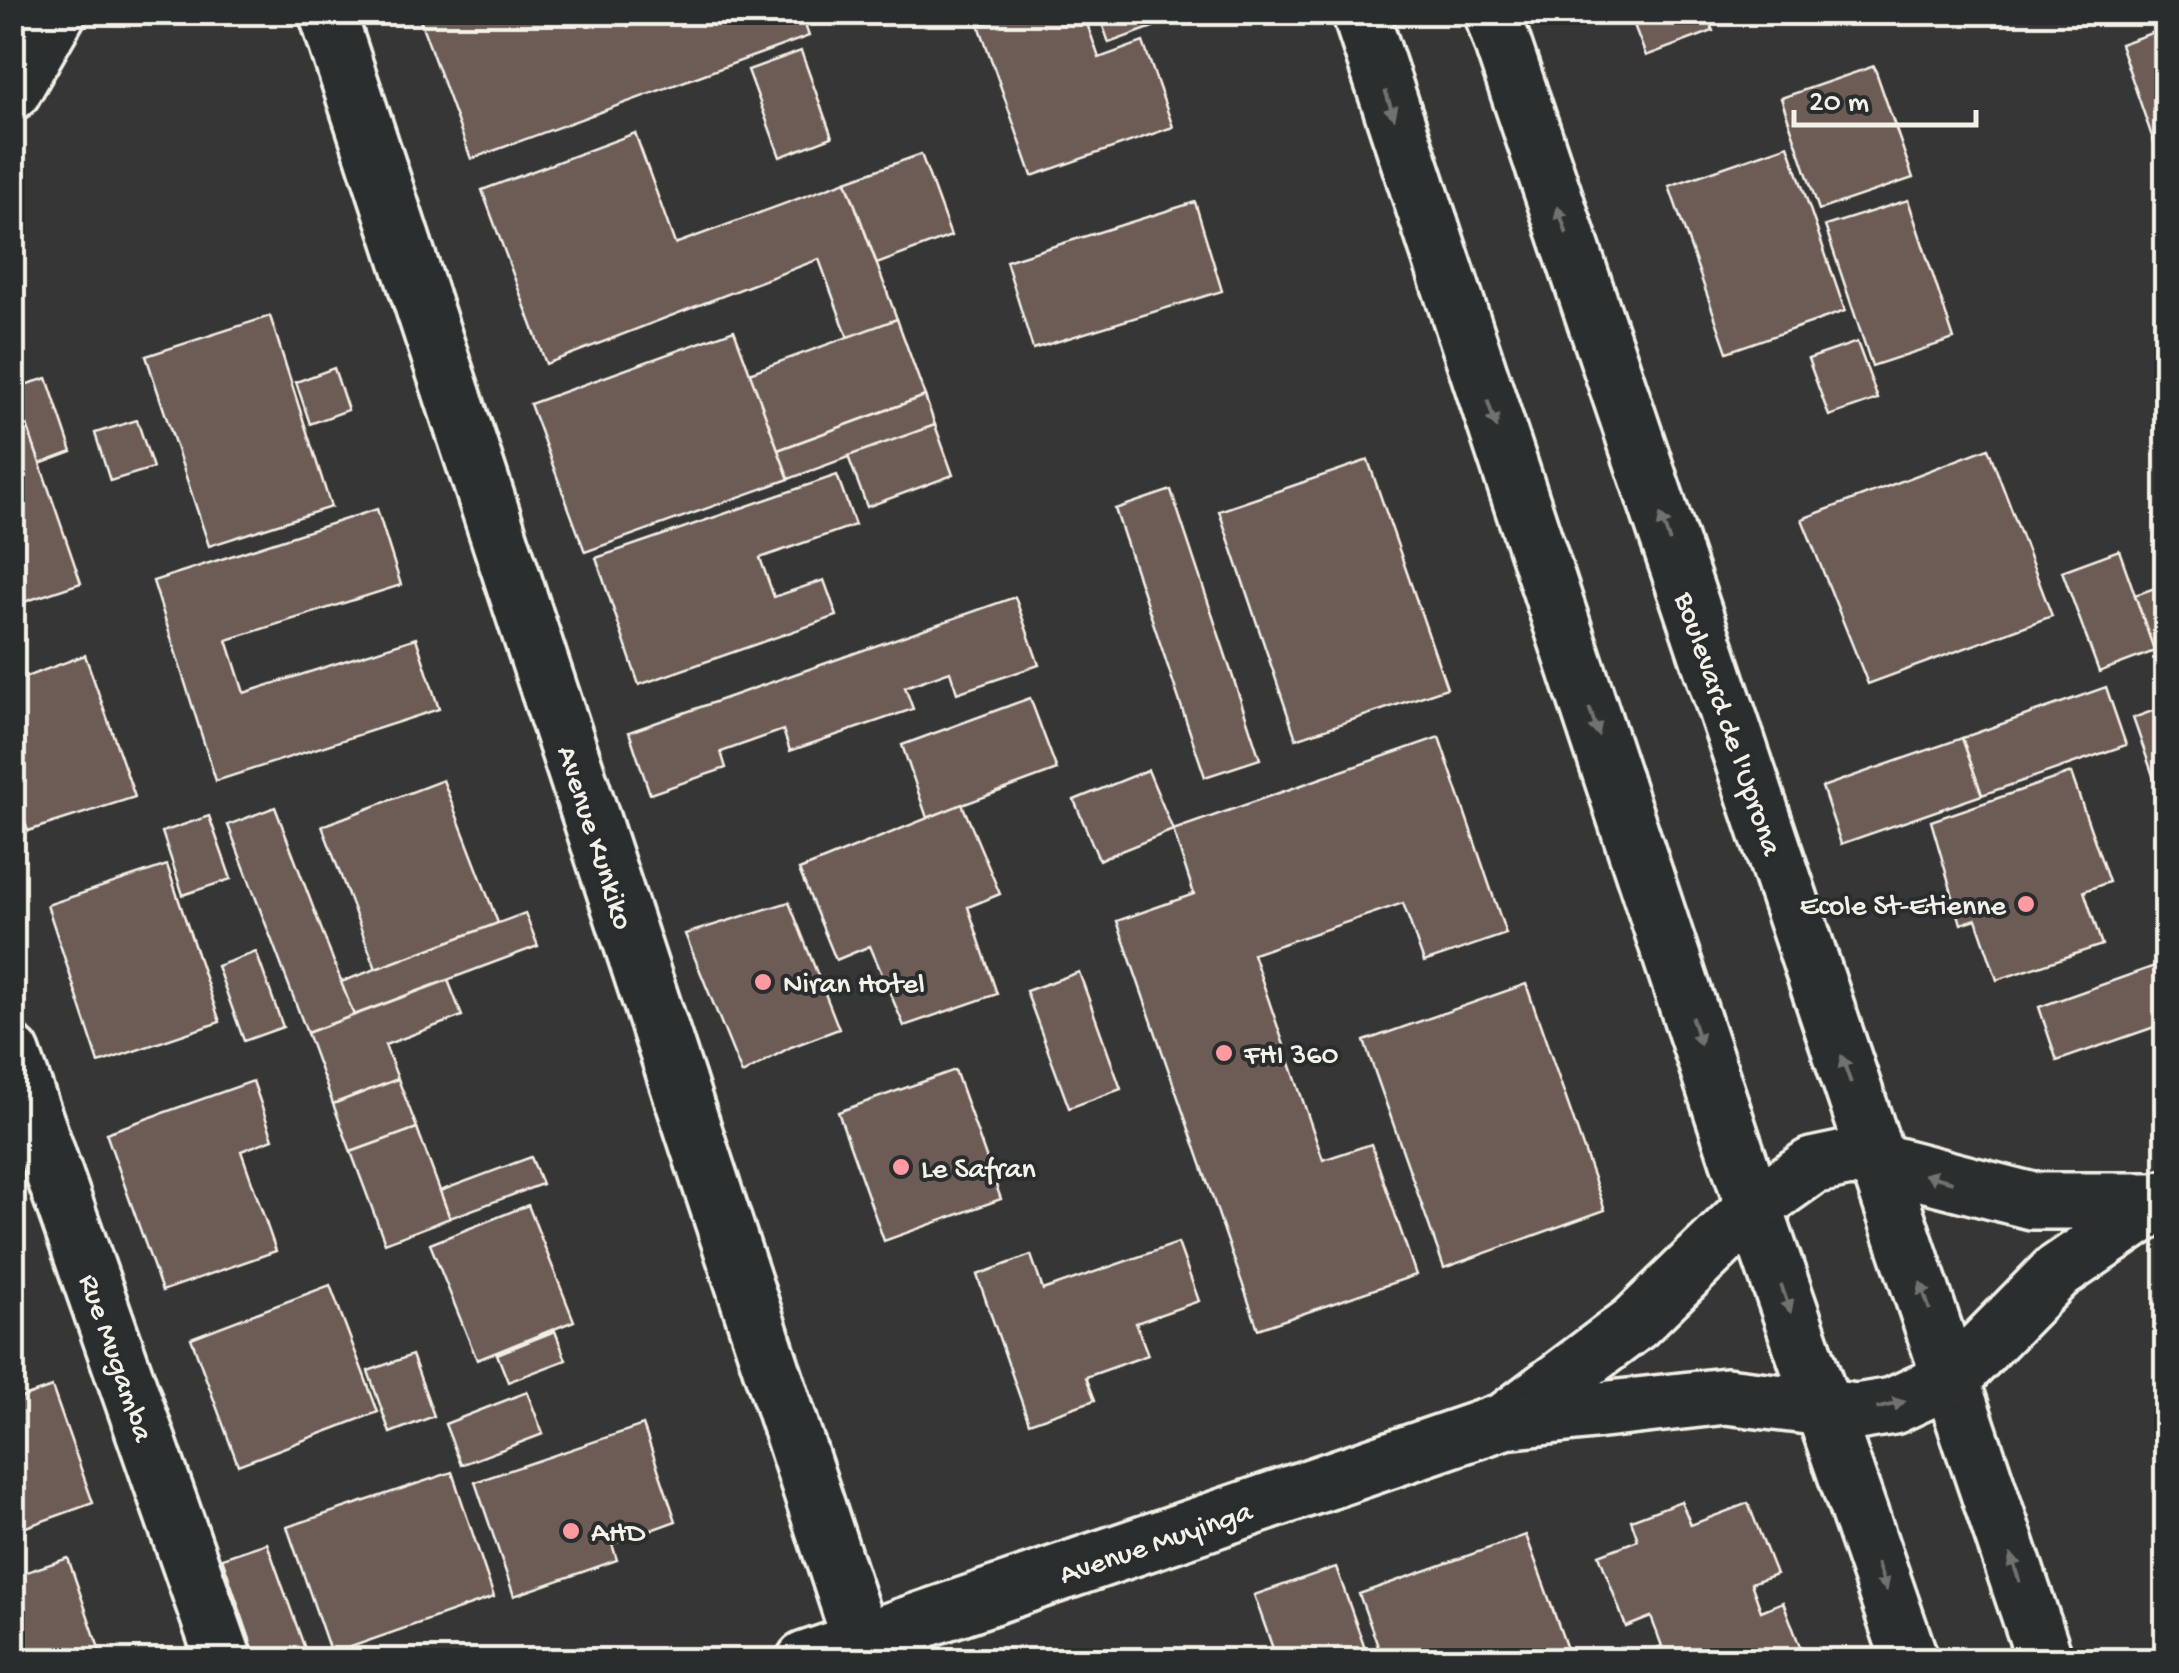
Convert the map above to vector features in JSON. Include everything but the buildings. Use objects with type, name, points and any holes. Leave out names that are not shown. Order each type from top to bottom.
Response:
[{"type":"street","points":[[12,92],[58,12]]},
{"type":"street","name":"Avenue Kunkiko","points":[[328,12],[864,1651]]},
{"type":"street","points":[[1360,12],[1754,1207],[1910,1660]]},
{"type":"street","name":"Boulevard de l'Uprona","points":[[1492,12],[1877,1161],[1954,1378],[2045,1660]]},
{"type":"street","name":"Rue Mugamba","points":[[12,1054],[224,1660]]},
{"type":"street","name":"Avenue Muyinga","points":[[1504,1421],[1635,1323],[1754,1207],[1812,1166],[1850,1158],[1877,1161],[2032,1201],[2162,1199]]},
{"type":"street","points":[[1954,1378],[2056,1274],[2162,1199]]},
{"type":"street","name":"Avenue Muyinga","points":[[805,1660],[864,1651],[1504,1421],[1672,1399],[1726,1396],[1856,1412],[1893,1406],[1954,1378]]},
{"type":"place","name":"Ecole St-Etienne","points":[[2026,904]]},
{"type":"place","name":"Niran Hotel","points":[[763,982]]},
{"type":"place","name":"FHI 360","points":[[1224,1053]]},
{"type":"place","name":"Le Safran","points":[[901,1167]]},
{"type":"place","name":"AHD","points":[[571,1531]]}]
